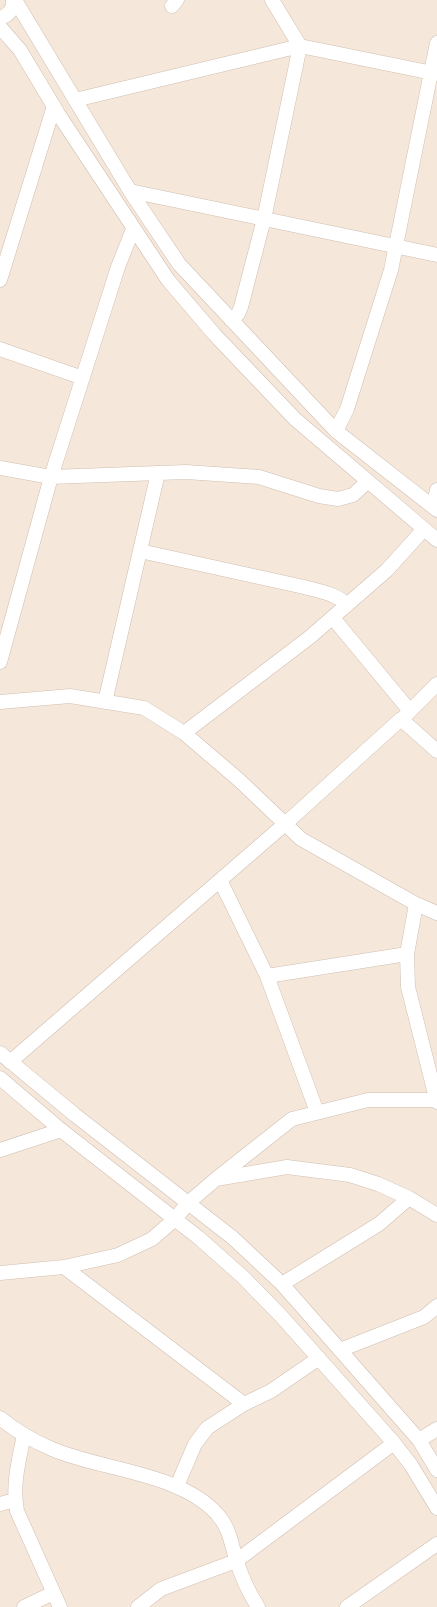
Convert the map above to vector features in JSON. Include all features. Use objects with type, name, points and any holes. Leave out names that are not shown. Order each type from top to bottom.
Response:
[{"type":"street","points":[[231,320],[238,314],[241,307],[264,219],[300,46],[272,0]]},
{"type":"street","points":[[9,11],[60,72],[130,191],[178,264],[336,431],[435,509]]},
{"type":"street","points":[[9,11],[20,50],[133,229],[168,280],[214,334],[295,419],[437,540]]},
{"type":"street","points":[[336,431],[347,410],[392,270],[434,74],[437,42]]},
{"type":"street","points":[[75,100],[300,46],[434,74]]},
{"type":"street","points":[[0,280],[54,106]]},
{"type":"street","points":[[130,191],[437,255]]},
{"type":"street","points":[[0,662],[51,478],[118,267],[133,229]]},
{"type":"street","points":[[0,348],[83,378]]},
{"type":"street","points":[[0,468],[51,478],[186,472],[259,477],[319,496],[338,499],[353,495],[368,481]]},
{"type":"street","points":[[106,702],[158,473]]},
{"type":"street","points":[[435,509],[437,490]]},
{"type":"street","points":[[184,733],[333,618],[387,570],[424,529]]},
{"type":"street","points":[[140,551],[304,586],[329,594],[347,605]]},
{"type":"street","points":[[333,618],[406,715],[437,751]]},
{"type":"street","points":[[437,684],[406,715],[285,824],[5,1058],[233,1238],[282,1284],[419,1440],[437,1470]]},
{"type":"street","points":[[0,702],[70,696],[144,708],[184,733],[240,780],[301,839],[416,904],[437,912]]},
{"type":"street","points":[[220,880],[267,976],[317,1112]]},
{"type":"street","points":[[0,1273],[64,1266],[118,1255],[152,1238],[175,1219],[188,1203],[216,1179],[292,1118],[368,1100],[437,1100],[408,987],[407,954],[416,904]]},
{"type":"street","points":[[267,976],[407,954]]},
{"type":"street","points":[[0,1078],[61,1130],[175,1219],[243,1277],[319,1358],[394,1443],[411,1465],[437,1508]]},
{"type":"street","points":[[0,1150],[61,1130]]},
{"type":"street","points":[[216,1179],[287,1167],[350,1175],[378,1184],[408,1198],[437,1215]]},
{"type":"street","points":[[282,1284],[379,1224],[408,1198]]},
{"type":"street","points":[[64,1266],[244,1404]]},
{"type":"street","points":[[340,1350],[424,1317],[437,1306]]},
{"type":"street","points":[[177,1486],[195,1444],[207,1428],[244,1404],[271,1391],[319,1358]]},
{"type":"street","points":[[0,1418],[24,1435],[53,1450],[177,1486],[201,1500],[216,1513],[227,1527],[236,1561],[258,1607]]},
{"type":"street","points":[[419,1440],[437,1429]]},
{"type":"street","points":[[24,1435],[15,1482],[17,1511],[60,1607]]},
{"type":"street","points":[[138,1607],[161,1588],[236,1561],[394,1443]]},
{"type":"street","points":[[0,1504],[15,1500]]},
{"type":"street","points":[[347,1607],[437,1544]]},
{"type":"street","points":[[24,1607],[53,1593]]},
{"type":"shaded area","points":[[0,0],[437,0],[437,1607],[0,1607]]}]
